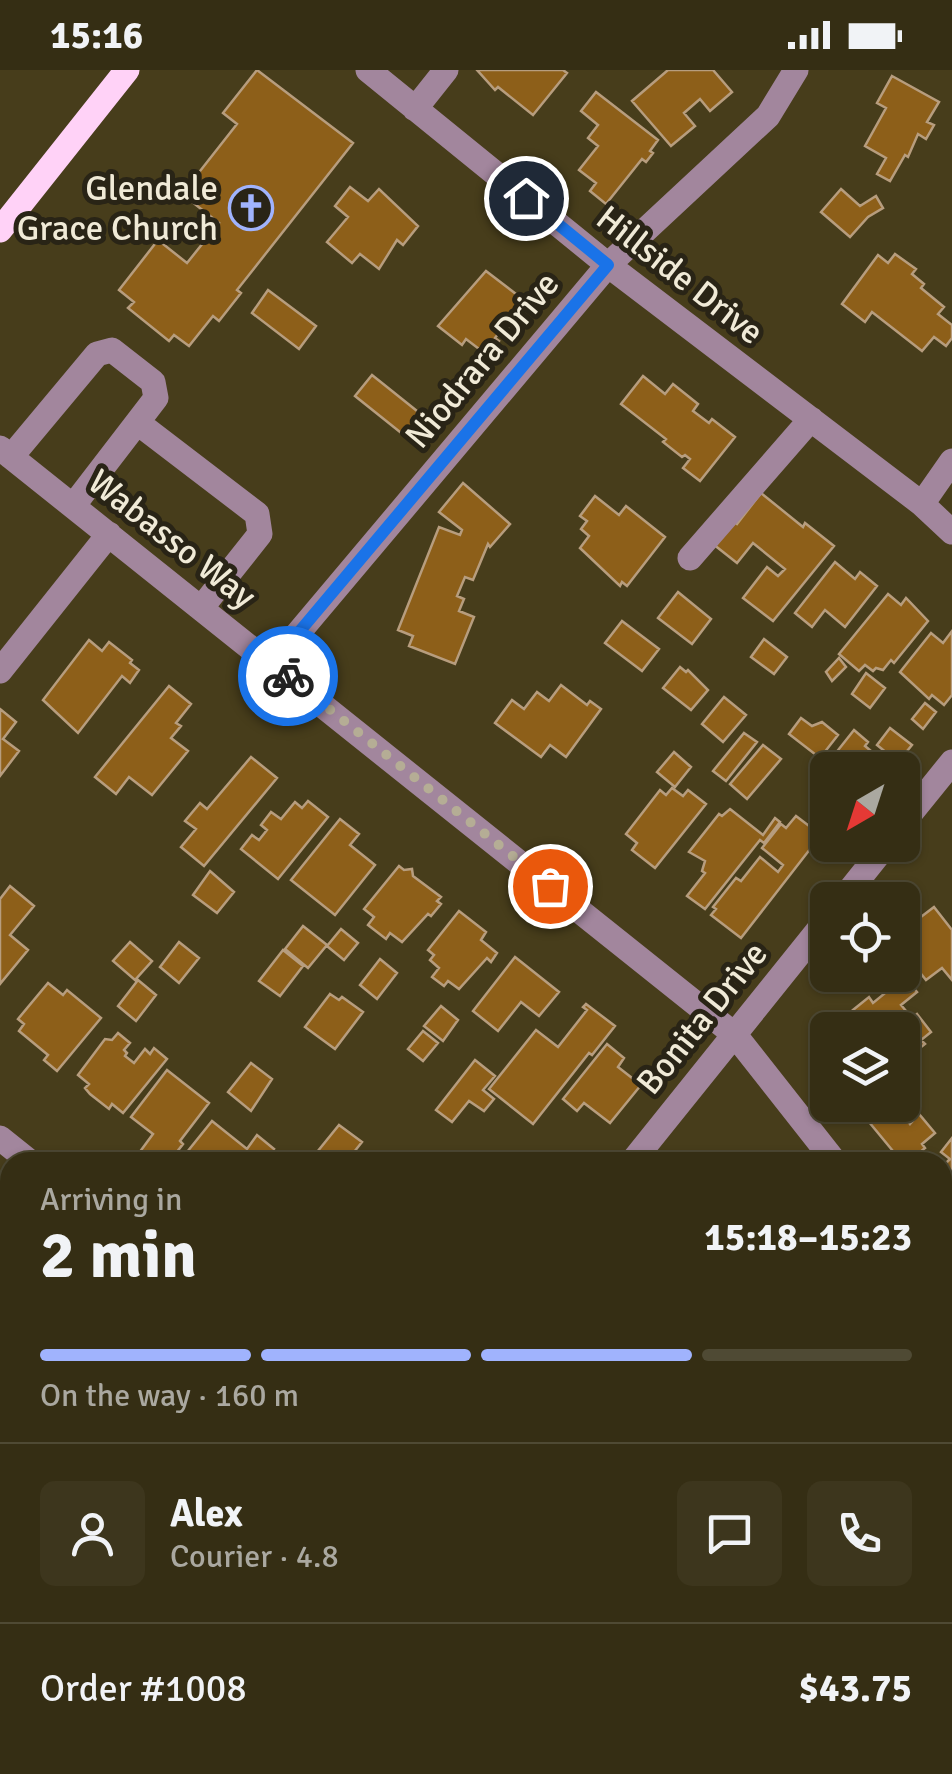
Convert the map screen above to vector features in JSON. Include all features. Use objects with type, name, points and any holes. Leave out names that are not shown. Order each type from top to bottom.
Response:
[{"type":"main road","points":[[0,230],[127,70]]},
{"type":"street","name":"Hillside Drive","points":[[368,70],[608,265],[922,504],[952,532]]},
{"type":"street","points":[[416,108],[446,70]]},
{"type":"street","name":"Niodrara Drive","points":[[273,663],[608,265],[768,116],[796,70]]},
{"type":"street","points":[[6,453],[97,354],[112,350],[153,382],[156,398],[74,506]]},
{"type":"street","points":[[690,558],[810,419]]},
{"type":"street","points":[[138,423],[256,514],[260,534],[202,607]]},
{"type":"street","name":"Wabasso Way","points":[[6,453],[734,1034],[827,1152]]},
{"type":"street","points":[[922,504],[952,461]]},
{"type":"street","points":[[0,670],[109,534]]},
{"type":"street","points":[[920,802],[952,762]]},
{"type":"street","points":[[856,882],[872,862]]},
{"type":"street","name":"Bonita Drive","points":[[640,1152],[810,940]]},
{"type":"building","name":"Glendale Grace Church","points":[[257,70],[353,143],[237,290],[241,293],[219,321],[213,316],[189,346],[174,335],[169,341],[128,308],[134,302],[119,290],[158,240],[187,263],[219,223],[182,194],[237,124],[223,113]]},
{"type":"building","points":[[477,70],[567,73],[533,115],[498,87],[495,90]]},
{"type":"building","points":[[668,70],[713,70],[732,92],[710,111],[700,99],[684,113],[695,126],[671,146],[632,101]]},
{"type":"building","points":[[892,76],[939,102],[927,122],[934,125],[926,139],[918,134],[908,157],[905,155],[890,181],[877,174],[886,158],[865,146],[886,108],[877,103]]},
{"type":"building","points":[[596,92],[658,140],[646,162],[642,159],[606,204],[590,191],[596,183],[579,170],[598,146],[588,138],[598,125],[581,111]]},
{"type":"building","points":[[350,187],[368,201],[379,189],[418,226],[403,245],[397,240],[379,269],[360,254],[352,263],[327,242],[348,217],[335,206]]},
{"type":"building","points":[[841,189],[860,206],[876,196],[883,208],[868,217],[850,237],[821,212]]},
{"type":"building","points":[[895,254],[916,269],[912,274],[924,284],[921,288],[944,307],[938,314],[952,325],[952,338],[946,346],[934,337],[922,351],[872,312],[865,322],[842,304],[878,255],[888,263]]},
{"type":"building","points":[[486,271],[529,304],[508,329],[504,326],[495,338],[499,341],[487,355],[466,339],[462,345],[438,326]]},
{"type":"building","points":[[268,290],[316,326],[299,349],[252,313]]},
{"type":"building","points":[[372,375],[437,427],[420,448],[355,396]]},
{"type":"building","points":[[643,376],[665,394],[673,384],[698,404],[693,411],[709,423],[712,419],[735,437],[700,481],[683,468],[690,459],[663,442],[666,439],[621,404]]},
{"type":"building","points":[[463,483],[510,524],[490,547],[488,544],[473,580],[465,577],[457,596],[464,599],[459,611],[474,617],[455,664],[409,646],[413,636],[398,630],[439,527],[460,535],[462,530],[439,512]]},
{"type":"building","points":[[761,493],[834,546],[773,621],[743,598],[767,567],[778,576],[785,569],[753,543],[737,563],[713,544],[732,520],[737,524]]},
{"type":"building","points":[[595,496],[619,515],[626,506],[665,537],[627,586],[622,582],[620,586],[580,548],[589,536],[581,529],[587,521],[580,516]]},
{"type":"building","points":[[835,562],[855,579],[860,572],[877,586],[845,627],[825,610],[812,627],[795,613]]},
{"type":"building","points":[[678,592],[711,619],[692,644],[658,618]]},
{"type":"building","points":[[888,594],[901,605],[906,598],[928,621],[894,663],[891,660],[883,670],[873,671],[865,665],[859,671],[839,654]]},
{"type":"building","points":[[622,621],[659,649],[642,671],[605,643]]},
{"type":"building","points":[[952,631],[952,695],[944,705],[932,695],[929,699],[900,672],[931,633],[943,643]]},
{"type":"building","points":[[764,639],[787,657],[774,674],[751,657]]},
{"type":"building","points":[[89,640],[102,651],[109,642],[139,670],[130,683],[122,676],[78,733],[43,700]]},
{"type":"building","points":[[839,658],[846,667],[832,681],[826,672]]},
{"type":"building","points":[[680,667],[708,690],[691,710],[663,688]]},
{"type":"building","points":[[866,673],[885,688],[870,708],[852,694]]},
{"type":"building","points":[[561,685],[587,705],[590,701],[601,709],[566,757],[550,745],[541,757],[495,723],[512,700],[524,709],[537,692],[549,701]]},
{"type":"building","points":[[169,686],[191,704],[176,723],[181,726],[171,738],[188,751],[152,795],[129,777],[116,794],[95,777]]},
{"type":"building","points":[[724,697],[746,715],[723,742],[702,724]]},
{"type":"building","points":[[925,703],[936,712],[923,729],[912,719]]},
{"type":"building","points":[[0,709],[16,722],[3,739],[19,751],[0,776]]},
{"type":"building","points":[[801,718],[812,726],[822,722],[838,735],[825,752],[812,752],[789,734]]},
{"type":"building","points":[[890,728],[912,745],[906,752],[886,752],[877,745]]},
{"type":"building","points":[[854,730],[868,742],[865,746],[872,752],[837,752]]},
{"type":"building","points":[[744,733],[757,742],[726,781],[713,771]]},
{"type":"building","points":[[763,745],[781,759],[747,799],[730,784]]},
{"type":"building","points":[[674,752],[691,767],[675,787],[657,772]]},
{"type":"building","points":[[251,757],[277,778],[204,866],[181,847],[196,829],[185,821],[200,803],[207,809]]},
{"type":"building","points":[[672,788],[683,796],[688,790],[706,804],[655,868],[632,850],[637,843],[626,834],[660,790],[666,795]]},
{"type":"building","points":[[308,801],[328,817],[278,879],[241,849],[252,835],[259,840],[267,830],[261,825],[271,812],[281,819],[295,802],[302,808]]},
{"type":"building","points":[[730,809],[763,835],[775,818],[780,822],[764,843],[760,840],[705,909],[687,896],[705,873],[705,861],[689,852],[719,814],[722,816]]},
{"type":"building","points":[[796,816],[810,827],[810,849],[741,938],[711,915],[716,909],[713,907],[736,878],[741,881],[760,857],[778,872],[783,865],[762,848],[781,824],[786,828]]},
{"type":"building","points":[[340,819],[359,834],[350,845],[375,865],[335,915],[291,880]]},
{"type":"building","points":[[399,866],[412,869],[413,876],[441,897],[437,901],[441,904],[431,916],[428,914],[402,942],[390,933],[386,939],[368,925],[374,917],[364,909]]},
{"type":"building","points":[[210,871],[234,892],[217,913],[193,895]]},
{"type":"building","points":[[10,886],[34,906],[10,935],[28,950],[0,984],[0,899]]},
{"type":"building","points":[[934,907],[952,930],[952,980],[942,968],[926,980],[920,972],[920,918]]},
{"type":"building","points":[[459,911],[486,932],[481,940],[497,953],[491,962],[487,958],[459,989],[448,981],[444,986],[432,977],[439,968],[430,960],[434,955],[428,950]]},
{"type":"building","points":[[303,926],[327,945],[308,968],[285,949]]},
{"type":"building","points":[[341,929],[358,943],[344,960],[327,946]]},
{"type":"building","points":[[130,942],[152,961],[135,980],[113,961]]},
{"type":"building","points":[[179,942],[199,958],[179,983],[160,967]]},
{"type":"building","points":[[283,950],[303,966],[280,996],[259,981]]},
{"type":"building","points":[[515,957],[559,992],[539,1016],[521,1002],[498,1031],[473,1011]]},
{"type":"building","points":[[380,959],[397,973],[377,999],[360,985]]},
{"type":"building","points":[[138,980],[156,995],[136,1021],[118,1006]]},
{"type":"building","points":[[48,983],[63,995],[67,990],[101,1018],[57,1071],[44,1060],[48,1055],[19,1031],[24,1024],[18,1019]]},
{"type":"building","points":[[917,992],[901,1005],[907,1012],[853,1010],[869,997],[873,1003],[884,994]]},
{"type":"building","points":[[330,994],[339,1000],[342,997],[363,1012],[335,1049],[305,1027]]},
{"type":"building","points":[[586,1004],[615,1026],[533,1124],[489,1089],[536,1030],[558,1047],[587,1010],[583,1007]]},
{"type":"building","points":[[441,1006],[458,1020],[443,1041],[424,1026]]},
{"type":"building","points":[[920,1018],[931,1032],[921,1040],[925,1044],[920,1048]]},
{"type":"building","points":[[423,1031],[438,1043],[423,1061],[408,1049]]},
{"type":"building","points":[[118,1033],[130,1043],[124,1050],[125,1056],[134,1063],[145,1049],[150,1054],[154,1048],[167,1059],[123,1113],[112,1104],[109,1109],[90,1094],[85,1088],[89,1084],[78,1075],[105,1039],[112,1040]]},
{"type":"building","points":[[607,1044],[624,1058],[618,1067],[641,1085],[610,1123],[584,1103],[577,1111],[563,1099]]},
{"type":"building","points":[[475,1060],[495,1076],[483,1090],[494,1099],[484,1111],[469,1101],[452,1122],[436,1110]]},
{"type":"building","points":[[251,1063],[272,1079],[251,1111],[228,1092]]},
{"type":"building","points":[[167,1070],[209,1103],[180,1141],[183,1144],[177,1152],[140,1152],[153,1134],[131,1117]]},
{"type":"building","points":[[920,1115],[935,1133],[922,1144],[925,1148],[920,1152],[894,1152],[869,1122],[910,1124],[920,1122]]},
{"type":"building","points":[[212,1121],[247,1149],[257,1135],[274,1149],[271,1152],[187,1152]]},
{"type":"building","points":[[339,1125],[362,1142],[354,1152],[317,1152]]},
{"type":"building","points":[[952,1138],[952,1152],[941,1152]]},
{"type":"way so far","points":[[288,676],[550,886]]},
{"type":"place","name":"Glendale Grace Church","points":[[251,208]]},
{"type":"route","points":[[288,676],[273,663],[608,265],[526,198]]}]
